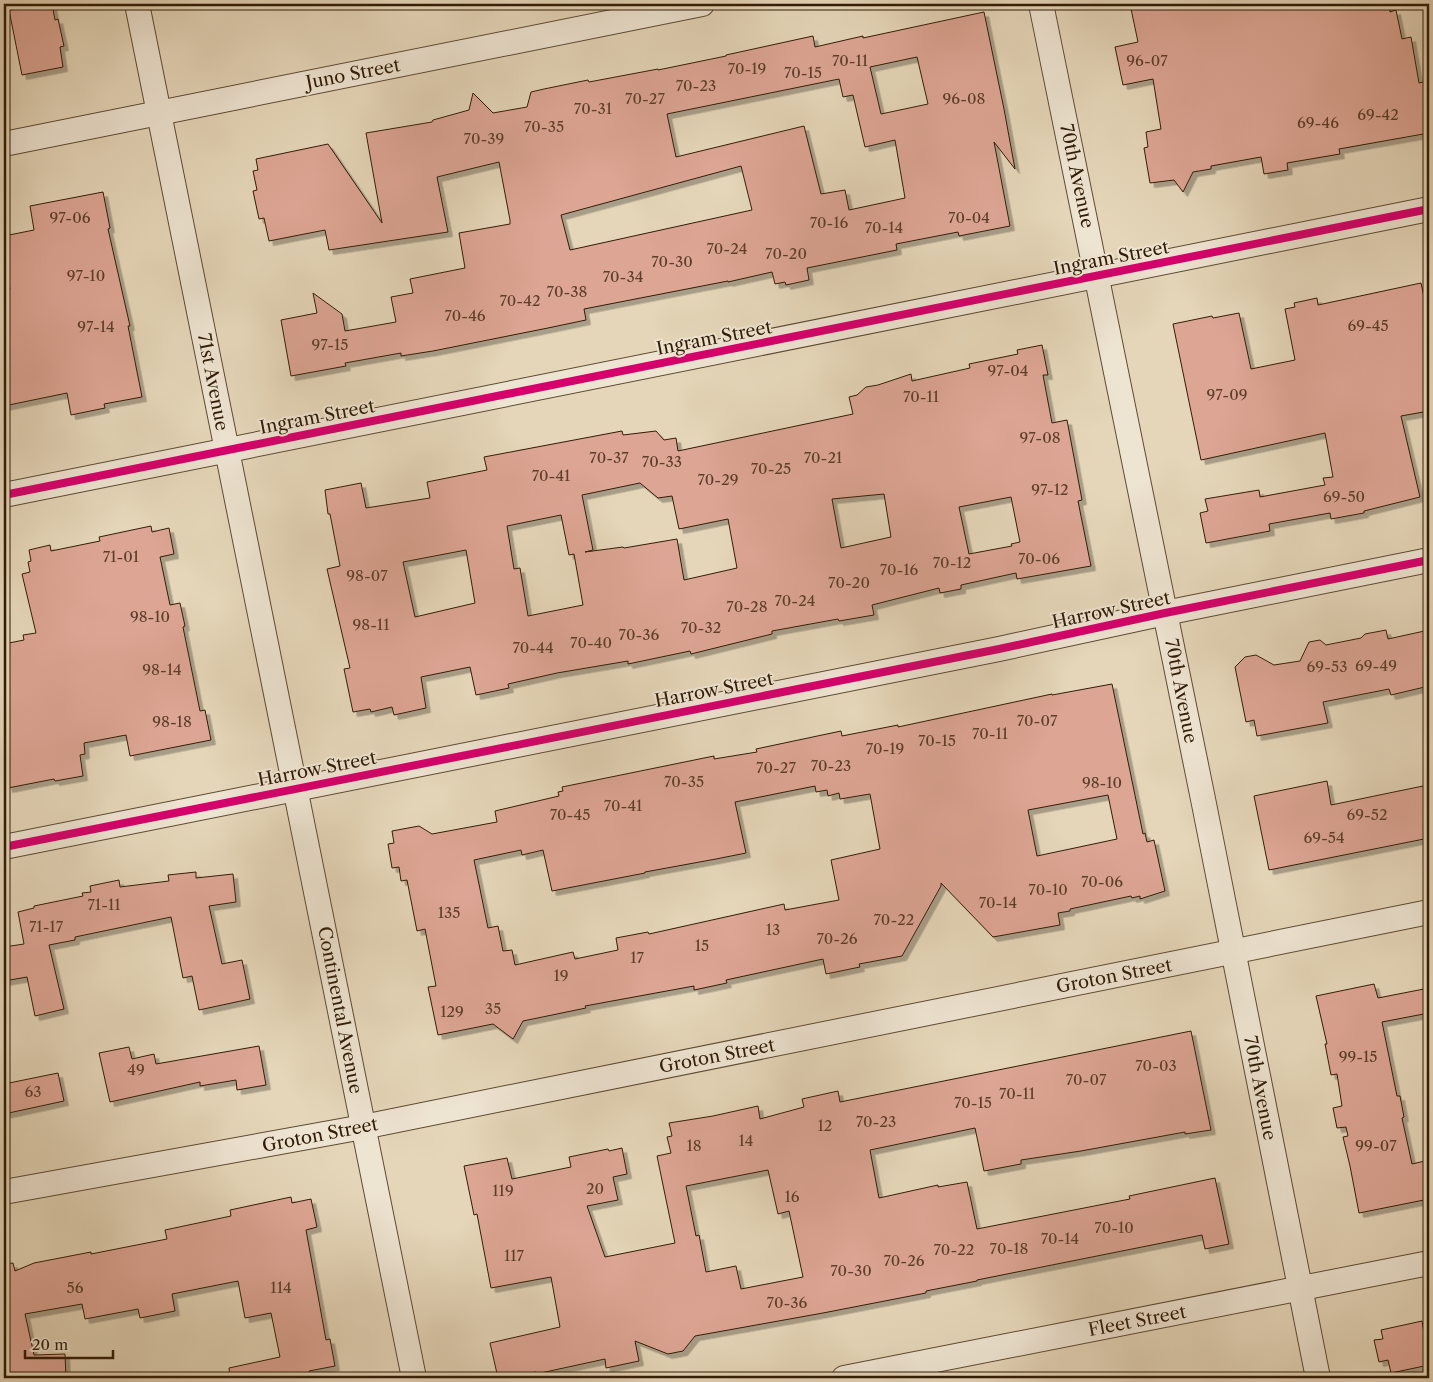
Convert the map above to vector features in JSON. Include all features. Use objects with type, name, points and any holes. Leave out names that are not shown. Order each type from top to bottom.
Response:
[{"type":"street","name":"71st Avenue","points":[[137,4],[295,789]]},
{"type":"street","name":"Juno Street","points":[[4,144],[702,4]]},
{"type":"street","name":"70th Avenue","points":[[1041,4],[1318,1378]]},
{"type":"street","name":"Ingram Street","points":[[4,495],[1429,209]]},
{"type":"street","name":"Harrow Street","points":[[4,847],[999,649],[1165,613],[1429,560]]},
{"type":"street","name":"Continental Avenue","points":[[295,789],[414,1378]]},
{"type":"street","name":"Groton Street","points":[[4,1192],[363,1127],[1429,912]]},
{"type":"street","name":"Fleet Street","points":[[844,1378],[1429,1263]]},
{"type":"building","points":[[52,4],[55,20],[58,19],[64,46],[60,47],[63,67],[22,75],[9,10],[18,9],[17,6]]},
{"type":"building","points":[[1130,4],[1389,4],[1390,12],[1396,10],[1402,39],[1411,37],[1419,83],[1429,81],[1429,133],[1339,149],[1340,154],[1287,163],[1288,170],[1264,174],[1261,157],[1211,166],[1211,169],[1193,172],[1183,192],[1174,180],[1150,183],[1144,148],[1148,147],[1146,132],[1161,129],[1153,79],[1123,85],[1115,47],[1138,42]]},
{"type":"building","points":[[984,12],[1015,169],[994,142],[1010,226],[959,236],[958,232],[896,244],[897,250],[807,268],[809,280],[786,285],[785,282],[775,284],[772,272],[584,309],[586,320],[433,351],[401,356],[401,353],[345,363],[346,366],[291,376],[281,320],[317,313],[313,293],[342,314],[345,331],[396,322],[391,297],[413,293],[410,279],[465,268],[459,233],[510,224],[510,220],[499,162],[437,177],[448,232],[329,250],[325,230],[269,241],[264,218],[259,219],[253,191],[257,190],[253,171],[258,170],[256,159],[328,144],[382,223],[366,133],[432,122],[433,120],[469,110],[473,93],[493,113],[527,107],[531,92],[588,80],[589,82],[658,70],[813,36],[815,47],[863,36],[863,38]],"holes":[[[917,57],[928,104],[881,114],[870,67]],[[839,79],[843,97],[853,95],[865,147],[895,140],[905,198],[849,210],[845,190],[821,194],[804,126],[676,157],[667,114]],[[741,166],[752,210],[570,250],[561,215]]]},
{"type":"building","points":[[103,192],[110,228],[108,229],[130,326],[128,326],[142,397],[104,404],[105,408],[71,415],[67,393],[4,406],[4,291],[10,289],[4,257],[4,236],[34,230],[30,206]]},
{"type":"building","points":[[1421,283],[1429,320],[1429,411],[1401,416],[1420,497],[1364,511],[1364,513],[1331,519],[1330,513],[1269,524],[1270,531],[1206,543],[1200,513],[1208,511],[1205,499],[1259,490],[1260,497],[1325,485],[1323,478],[1333,477],[1325,433],[1201,460],[1173,324],[1239,313],[1251,369],[1295,360],[1285,309],[1295,307],[1294,303],[1317,298],[1318,305]]},
{"type":"building","points":[[1042,345],[1048,375],[1043,375],[1052,423],[1067,420],[1082,500],[1078,501],[1091,566],[1017,579],[1016,573],[961,585],[961,589],[940,593],[939,588],[872,605],[874,615],[839,621],[838,619],[772,631],[772,634],[691,654],[690,651],[628,664],[628,661],[557,673],[508,684],[509,688],[476,695],[470,667],[421,677],[426,708],[394,715],[392,707],[371,712],[370,709],[353,712],[344,669],[350,668],[327,569],[340,566],[330,514],[328,514],[325,490],[361,483],[366,508],[430,498],[427,482],[487,470],[484,457],[622,431],[623,435],[656,431],[664,440],[676,438],[678,451],[853,414],[849,397],[857,395],[866,387],[911,374],[912,381],[970,368],[969,364],[1018,354],[1017,350]],"holes":[[[640,483],[658,498],[672,496],[679,529],[728,519],[737,568],[684,580],[677,539],[585,552],[593,550],[582,495]],[[884,494],[891,537],[841,548],[832,499]],[[1011,497],[1020,542],[1011,544],[1012,546],[969,554],[959,507]],[[561,515],[569,555],[574,554],[583,605],[528,616],[520,568],[514,569],[507,526]],[[466,550],[475,603],[415,617],[403,562]]]},
{"type":"building","points":[[151,526],[152,532],[169,528],[174,554],[160,557],[170,605],[180,603],[200,711],[205,710],[211,740],[130,756],[126,735],[84,743],[85,754],[80,755],[83,776],[55,781],[54,779],[8,788],[4,769],[4,644],[24,640],[23,635],[36,633],[22,574],[30,572],[28,562],[31,561],[29,550],[50,545],[51,551],[100,541],[99,537]]},
{"type":"building","points":[[1386,630],[1388,639],[1429,630],[1429,686],[1391,695],[1389,689],[1323,702],[1328,723],[1257,736],[1254,720],[1246,722],[1235,667],[1245,657],[1256,655],[1274,665],[1300,661],[1309,642],[1320,640],[1326,645],[1361,638],[1365,634]]},
{"type":"building","points":[[1112,684],[1143,834],[1145,833],[1147,842],[1154,840],[1165,891],[1140,899],[1140,896],[1132,898],[1131,896],[1070,909],[1070,911],[1058,913],[1060,925],[993,937],[941,883],[902,956],[859,964],[860,967],[826,974],[823,959],[726,980],[727,983],[694,990],[694,986],[585,1006],[586,1008],[523,1021],[513,1039],[493,1024],[438,1035],[428,987],[436,986],[425,929],[417,931],[407,880],[401,881],[399,867],[392,868],[388,844],[394,843],[392,831],[419,826],[432,834],[497,822],[495,811],[559,796],[558,792],[563,791],[562,787],[714,756],[714,759],[757,752],[756,749],[841,731],[842,736],[898,725],[898,727]],"holes":[[[815,786],[816,792],[827,790],[828,796],[839,793],[840,799],[870,794],[880,849],[831,860],[839,900],[785,910],[784,904],[649,934],[648,932],[616,938],[618,950],[575,959],[573,952],[515,965],[512,950],[503,951],[498,926],[488,928],[474,860],[521,850],[522,855],[543,850],[552,891],[746,853],[735,802]],[[1108,795],[1117,839],[1037,856],[1028,810]]]},
{"type":"building","points":[[1327,781],[1331,805],[1423,786],[1429,816],[1429,838],[1269,870],[1254,796]]},
{"type":"building","points":[[196,872],[196,878],[233,874],[236,902],[209,906],[222,964],[242,960],[250,999],[199,1010],[192,976],[183,978],[171,917],[75,937],[75,940],[49,945],[64,1009],[35,1016],[27,977],[4,981],[4,947],[24,944],[18,912],[34,908],[34,906],[83,896],[82,893],[91,892],[90,886],[119,880],[120,887],[169,881],[168,875]]},
{"type":"building","points":[[1374,984],[1378,998],[1429,988],[1429,1013],[1382,1022],[1397,1096],[1400,1096],[1404,1117],[1402,1118],[1412,1164],[1429,1160],[1429,1199],[1359,1213],[1343,1137],[1348,1136],[1346,1127],[1337,1128],[1333,1108],[1342,1106],[1337,1074],[1331,1075],[1325,1044],[1327,1044],[1316,996]]},
{"type":"building","points":[[1191,1031],[1211,1130],[1185,1134],[1185,1132],[1021,1160],[1021,1164],[984,1171],[975,1128],[870,1150],[879,1198],[938,1185],[938,1187],[967,1182],[977,1229],[1130,1199],[1129,1196],[1215,1178],[1229,1244],[1205,1249],[1202,1235],[977,1280],[926,1291],[926,1293],[695,1336],[683,1351],[668,1354],[635,1341],[639,1361],[606,1368],[605,1359],[536,1374],[536,1372],[508,1378],[498,1378],[490,1343],[560,1327],[551,1277],[491,1288],[477,1214],[474,1215],[464,1166],[507,1158],[512,1179],[571,1167],[569,1157],[622,1148],[627,1174],[613,1177],[618,1200],[587,1206],[605,1257],[675,1243],[657,1156],[671,1153],[667,1137],[672,1136],[669,1123],[758,1106],[760,1119],[804,1107],[802,1099],[838,1091],[840,1102]],"holes":[[[768,1170],[778,1214],[789,1211],[803,1277],[741,1289],[736,1266],[706,1272],[699,1235],[696,1236],[686,1186]]]},
{"type":"building","points":[[259,1046],[266,1085],[237,1090],[236,1080],[200,1086],[200,1082],[110,1102],[99,1053],[129,1047],[132,1059],[154,1054],[156,1064]]},
{"type":"building","points":[[58,1073],[64,1101],[4,1114],[4,1084]]},
{"type":"building","points":[[291,1197],[292,1203],[311,1199],[317,1227],[306,1230],[326,1340],[330,1339],[335,1366],[309,1371],[310,1378],[230,1378],[229,1368],[280,1357],[271,1313],[245,1318],[238,1281],[172,1294],[175,1311],[140,1318],[138,1309],[85,1319],[82,1304],[25,1314],[34,1355],[65,1354],[66,1378],[4,1378],[4,1264],[13,1263],[15,1271],[34,1263],[167,1239],[165,1230],[231,1216],[230,1210]]},
{"type":"building","points":[[1422,1321],[1424,1333],[1429,1332],[1429,1365],[1391,1373],[1388,1360],[1379,1362],[1374,1340],[1383,1339],[1381,1330]]},
{"type":"cycle path","points":[[4,495],[1429,209]]},
{"type":"cycle path","points":[[4,847],[999,649],[1165,613],[1429,560]]}]
